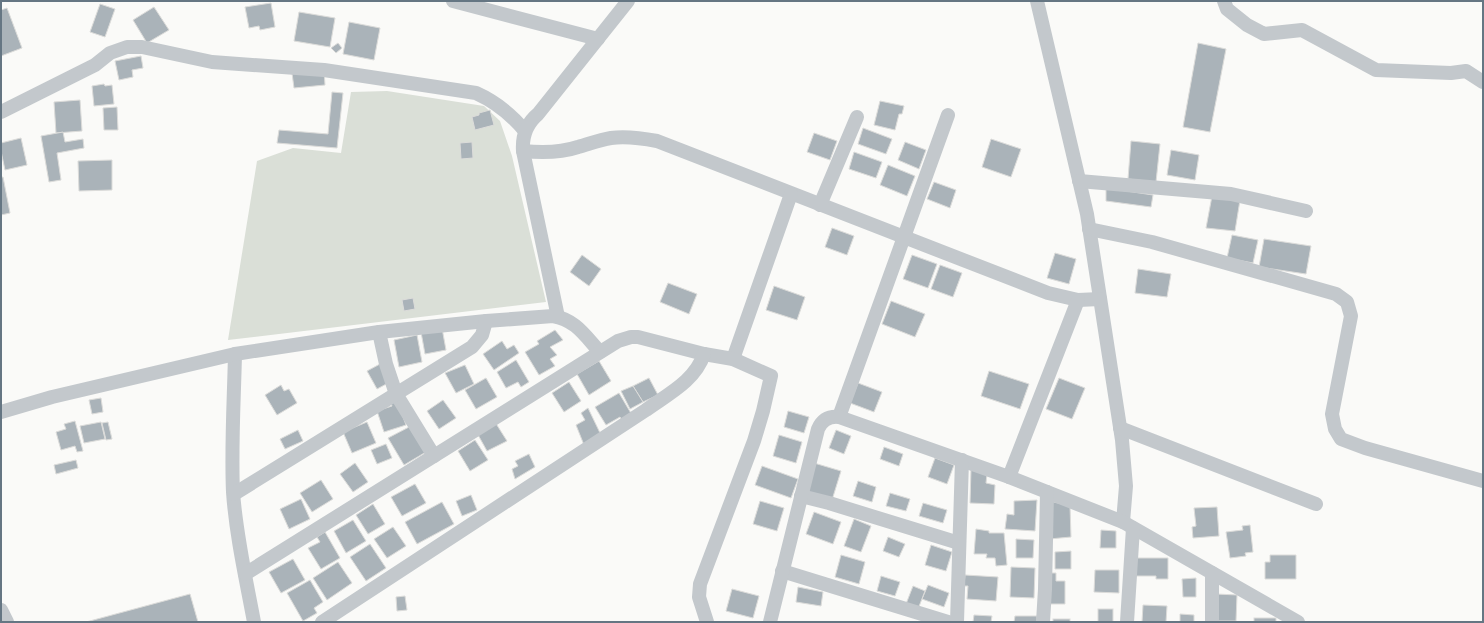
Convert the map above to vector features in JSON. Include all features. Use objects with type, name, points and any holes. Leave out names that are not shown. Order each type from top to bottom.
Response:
[{"type":"street","points":[[453,1],[598,39]]},
{"type":"street","points":[[558,317],[523,151],[523,138],[525,131],[533,119],[628,1]]},
{"type":"street","points":[[1037,1],[1089,229],[1120,428],[1126,486],[1128,525],[1127,622]]},
{"type":"street","points":[[1224,1],[1227,9],[1247,25],[1264,34],[1302,30],[1376,70],[1430,72],[1466,71],[1483,82]]},
{"type":"street","points":[[1,112],[95,65],[110,53],[134,47],[142,47],[212,62],[324,70],[476,92],[508,112],[525,131]]},
{"type":"street","points":[[839,417],[905,238],[948,115]]},
{"type":"street","points":[[820,205],[857,117]]},
{"type":"street","points":[[523,151],[545,153],[557,152],[612,138],[645,138],[1048,293],[1078,300],[1100,299]]},
{"type":"street","points":[[1079,181],[1231,194],[1306,211]]},
{"type":"street","points":[[733,359],[791,194]]},
{"type":"street","points":[[1089,229],[1152,242],[1336,294],[1347,302],[1351,316],[1332,414],[1335,429],[1341,439],[1365,448],[1483,481]]},
{"type":"street","points":[[1009,477],[1078,300]]},
{"type":"street","points":[[1,412],[52,397],[235,354],[379,332],[486,321],[549,316],[558,317],[572,322],[600,352]]},
{"type":"street","points":[[234,494],[472,347],[482,334],[486,321]]},
{"type":"street","points":[[379,332],[386,364],[396,394],[434,456]]},
{"type":"street","points":[[245,574],[600,352],[625,338],[638,337],[704,354],[733,359],[771,376],[754,441],[700,584],[699,597],[707,622]]},
{"type":"street","points":[[235,354],[232,448],[234,494],[245,574],[254,622]]},
{"type":"street","points":[[322,622],[658,401],[689,379],[699,366],[704,354]]},
{"type":"street","points":[[770,622],[820,425],[830,417],[839,417],[1009,477],[1128,525],[1298,622]]},
{"type":"street","points":[[1120,428],[1316,504]]},
{"type":"street","points":[[957,622],[962,460]]},
{"type":"street","points":[[1043,622],[1047,492]]},
{"type":"street","points":[[801,496],[829,503],[959,543]]},
{"type":"street","points":[[782,571],[948,622]]},
{"type":"street","points":[[1212,573],[1212,622]]},
{"type":"street","points":[[1,610],[7,622]]},
{"type":"shaded area","points":[[387,91],[484,106],[500,121],[512,156],[546,302],[228,340],[257,161],[293,148],[341,153],[351,92]]},
{"type":"building","points":[[271,3],[275,27],[260,30],[259,26],[249,28],[245,7]]},
{"type":"building","points":[[100,4],[115,9],[105,37],[90,32]]},
{"type":"building","points":[[154,7],[169,30],[147,43],[133,20]]},
{"type":"building","points":[[7,8],[22,48],[1,56],[1,10]]},
{"type":"building","points":[[299,12],[335,18],[330,47],[294,41]]},
{"type":"building","points":[[349,22],[380,28],[374,60],[343,54]]},
{"type":"building","points":[[338,43],[342,48],[336,53],[331,48]]},
{"type":"building","points":[[1198,43],[1226,49],[1210,132],[1183,127]]},
{"type":"building","points":[[141,56],[143,68],[132,70],[133,77],[119,80],[115,61]]},
{"type":"building","points":[[324,70],[325,85],[294,88],[292,73]]},
{"type":"building","points":[[104,84],[105,86],[112,85],[114,104],[94,106],[92,86]]},
{"type":"building","points":[[332,92],[343,93],[337,148],[277,143],[279,130],[328,134]]},
{"type":"building","points":[[80,100],[82,131],[56,133],[54,102]]},
{"type":"building","points":[[880,101],[904,106],[902,114],[899,114],[895,130],[874,125]]},
{"type":"building","points":[[117,107],[118,130],[104,130],[103,108]]},
{"type":"building","points":[[490,110],[494,125],[475,130],[472,117]]},
{"type":"building","points":[[863,128],[892,139],[886,154],[858,144]]},
{"type":"building","points":[[63,132],[65,142],[83,139],[84,148],[57,153],[61,180],[49,182],[41,136]]},
{"type":"building","points":[[814,133],[837,141],[830,160],[807,152]]},
{"type":"building","points":[[21,138],[27,165],[5,170],[1,143]]},
{"type":"building","points":[[991,139],[1021,149],[1011,177],[982,167]]},
{"type":"building","points":[[1131,141],[1160,144],[1156,182],[1128,179]]},
{"type":"building","points":[[472,142],[473,158],[461,159],[460,143]]},
{"type":"building","points":[[905,142],[926,150],[919,169],[898,160]]},
{"type":"building","points":[[1171,150],[1199,155],[1195,180],[1167,175]]},
{"type":"building","points":[[854,152],[882,162],[876,178],[849,169]]},
{"type":"building","points":[[112,160],[112,190],[79,191],[78,161]]},
{"type":"building","points":[[888,165],[915,176],[907,196],[880,185]]},
{"type":"building","points":[[1,177],[3,177],[10,213],[1,215]]},
{"type":"building","points":[[934,182],[956,190],[950,208],[927,199]]},
{"type":"building","points":[[1106,188],[1153,195],[1151,207],[1106,201]]},
{"type":"building","points":[[1212,196],[1240,200],[1235,231],[1206,228]]},
{"type":"building","points":[[832,228],[854,236],[847,255],[825,247]]},
{"type":"building","points":[[1232,235],[1258,240],[1253,263],[1227,258]]},
{"type":"building","points":[[1264,239],[1311,246],[1306,274],[1259,267]]},
{"type":"building","points":[[1055,253],[1076,259],[1069,284],[1047,278]]},
{"type":"building","points":[[582,255],[601,269],[589,286],[570,272]]},
{"type":"building","points":[[912,255],[937,264],[928,288],[903,279]]},
{"type":"building","points":[[940,265],[962,273],[953,297],[931,289]]},
{"type":"building","points":[[1138,269],[1171,274],[1167,297],[1135,293]]},
{"type":"building","points":[[668,283],[697,294],[689,314],[660,302]]},
{"type":"building","points":[[774,286],[805,297],[797,320],[766,310]]},
{"type":"building","points":[[413,298],[415,309],[404,311],[402,300]]},
{"type":"building","points":[[891,301],[925,314],[915,337],[882,324]]},
{"type":"building","points":[[442,328],[446,350],[425,354],[421,332]]},
{"type":"building","points":[[555,330],[563,340],[550,347],[557,355],[550,359],[555,366],[539,375],[525,352],[539,344],[537,341]]},
{"type":"building","points":[[417,335],[422,362],[399,367],[394,340]]},
{"type":"building","points":[[502,341],[507,349],[514,345],[519,353],[494,370],[483,354]]},
{"type":"building","points":[[516,360],[529,382],[521,387],[518,382],[506,388],[497,372]]},
{"type":"building","points":[[599,361],[611,381],[589,395],[577,374]]},
{"type":"building","points":[[380,364],[390,382],[377,389],[367,371]]},
{"type":"building","points":[[465,365],[474,384],[456,393],[445,373]]},
{"type":"building","points":[[989,371],[1029,384],[1020,409],[981,396]]},
{"type":"building","points":[[486,378],[497,397],[476,409],[465,390]]},
{"type":"building","points":[[649,378],[658,395],[643,402],[633,386]]},
{"type":"building","points":[[1059,378],[1085,388],[1072,419],[1046,409]]},
{"type":"building","points":[[569,382],[581,401],[564,412],[552,393]]},
{"type":"building","points":[[858,383],[882,392],[874,412],[850,403]]},
{"type":"building","points":[[281,385],[284,391],[289,389],[297,403],[277,415],[265,395]]},
{"type":"building","points":[[633,386],[643,402],[630,409],[621,391]]},
{"type":"building","points":[[619,393],[632,415],[623,421],[620,417],[606,425],[595,407]]},
{"type":"building","points":[[101,398],[103,412],[92,414],[89,400]]},
{"type":"building","points":[[396,398],[406,425],[384,432],[377,411],[392,406],[390,401]]},
{"type":"building","points":[[443,400],[456,418],[439,429],[427,411]]},
{"type":"building","points":[[588,408],[601,435],[584,445],[576,425],[585,420],[581,413]]},
{"type":"building","points":[[788,411],[809,417],[804,433],[784,427]]},
{"type":"building","points":[[75,421],[83,451],[77,452],[75,446],[61,450],[56,432],[66,429],[64,424]]},
{"type":"building","points":[[101,422],[105,439],[84,443],[80,426]]},
{"type":"building","points":[[108,422],[112,439],[106,440],[102,423]]},
{"type":"building","points":[[367,422],[376,443],[352,453],[343,432]]},
{"type":"building","points":[[495,422],[507,441],[487,451],[477,433]]},
{"type":"building","points":[[411,426],[426,452],[404,465],[388,438]]},
{"type":"building","points":[[298,430],[303,441],[285,449],[280,439]]},
{"type":"building","points":[[836,430],[851,436],[844,454],[829,448]]},
{"type":"building","points":[[779,435],[802,442],[796,463],[773,456]]},
{"type":"building","points":[[475,440],[488,460],[470,471],[458,451]]},
{"type":"building","points":[[386,444],[392,458],[377,464],[371,450]]},
{"type":"building","points":[[884,447],[903,454],[899,466],[880,459]]},
{"type":"building","points":[[529,454],[535,467],[515,479],[512,469],[518,466],[515,461]]},
{"type":"building","points":[[935,458],[954,465],[947,484],[928,477]]},
{"type":"building","points":[[76,460],[78,468],[56,474],[54,465]]},
{"type":"building","points":[[355,463],[368,482],[353,492],[340,474]]},
{"type":"building","points":[[814,463],[841,471],[832,500],[805,492]]},
{"type":"building","points":[[762,466],[798,479],[791,498],[755,485]]},
{"type":"building","points":[[971,469],[987,474],[986,483],[995,485],[994,504],[970,503]]},
{"type":"building","points":[[321,480],[333,499],[312,512],[300,493]]},
{"type":"building","points":[[858,481],[876,487],[872,502],[853,496]]},
{"type":"building","points":[[415,484],[426,503],[402,516],[391,497]]},
{"type":"building","points":[[890,493],[910,499],[906,511],[886,506]]},
{"type":"building","points":[[471,495],[477,510],[462,516],[456,501]]},
{"type":"building","points":[[301,499],[310,519],[289,529],[280,509]]},
{"type":"building","points":[[1037,500],[1035,531],[1005,529],[1007,514],[1014,515],[1014,501]]},
{"type":"building","points":[[760,501],[784,508],[777,531],[753,524]]},
{"type":"building","points":[[1050,501],[1070,506],[1071,537],[1049,539]]},
{"type":"building","points":[[442,502],[454,524],[417,544],[405,522]]},
{"type":"building","points":[[923,503],[947,510],[943,523],[919,516]]},
{"type":"building","points":[[373,504],[385,524],[368,534],[356,515]]},
{"type":"building","points":[[1217,507],[1219,536],[1193,538],[1192,527],[1196,526],[1194,508]]},
{"type":"building","points":[[814,512],[841,522],[833,544],[806,534]]},
{"type":"building","points":[[854,519],[871,526],[861,552],[844,546]]},
{"type":"building","points":[[353,520],[366,541],[346,553],[334,531]]},
{"type":"building","points":[[1250,525],[1253,552],[1245,553],[1246,556],[1230,558],[1226,532],[1243,530],[1242,526]]},
{"type":"building","points":[[393,527],[406,546],[387,558],[374,539]]},
{"type":"building","points":[[976,529],[989,531],[989,533],[1004,533],[1007,565],[996,566],[995,558],[986,558],[987,554],[974,554]]},
{"type":"building","points":[[1101,530],[1116,531],[1116,548],[1100,548]]},
{"type":"building","points":[[325,532],[340,558],[321,569],[308,548],[320,542],[317,537]]},
{"type":"building","points":[[888,537],[905,544],[899,557],[883,551]]},
{"type":"building","points":[[1016,539],[1034,540],[1033,558],[1016,558]]},
{"type":"building","points":[[370,544],[386,568],[366,581],[350,557]]},
{"type":"building","points":[[931,545],[952,552],[946,571],[925,565]]},
{"type":"building","points":[[1071,551],[1071,569],[1055,569],[1055,552]]},
{"type":"building","points":[[841,555],[865,562],[859,584],[835,577]]},
{"type":"building","points":[[1270,555],[1296,555],[1296,579],[1265,579],[1265,562],[1270,562]]},
{"type":"building","points":[[1133,558],[1168,558],[1168,579],[1156,579],[1156,576],[1133,576]]},
{"type":"building","points":[[293,559],[305,580],[281,593],[269,572]]},
{"type":"building","points":[[338,562],[352,583],[327,600],[313,578]]},
{"type":"building","points":[[1011,567],[1035,568],[1034,598],[1010,597]]},
{"type":"building","points":[[1095,570],[1119,570],[1119,593],[1094,592]]},
{"type":"building","points":[[1047,573],[1056,573],[1056,581],[1065,581],[1065,604],[1047,604]]},
{"type":"building","points":[[965,575],[998,577],[996,601],[967,599],[968,586],[964,586]]},
{"type":"building","points":[[881,576],[900,582],[895,596],[877,591]]},
{"type":"building","points":[[1196,578],[1196,597],[1183,597],[1182,579]]},
{"type":"building","points":[[310,580],[323,602],[314,608],[317,613],[303,621],[287,593]]},
{"type":"building","points":[[928,585],[949,593],[944,607],[922,599]]},
{"type":"building","points":[[913,586],[925,591],[918,609],[906,604]]},
{"type":"building","points":[[798,587],[823,592],[821,606],[796,602]]},
{"type":"building","points":[[732,589],[759,596],[753,618],[726,611]]},
{"type":"building","points":[[190,594],[198,622],[86,622]]},
{"type":"building","points":[[1216,594],[1237,595],[1236,621],[1215,621]]},
{"type":"building","points":[[405,596],[407,610],[397,611],[396,597]]},
{"type":"building","points":[[1143,605],[1167,606],[1166,622],[1142,622]]},
{"type":"building","points":[[1098,609],[1113,609],[1113,622],[1098,622]]},
{"type":"building","points":[[1180,614],[1194,615],[1194,622],[1180,622]]},
{"type":"building","points":[[974,615],[992,616],[991,622],[973,622]]},
{"type":"building","points":[[1015,616],[1037,616],[1037,622],[1014,622]]},
{"type":"building","points":[[1254,618],[1276,618],[1276,622],[1254,622]]},
{"type":"building","points":[[1053,619],[1070,619],[1070,622],[1053,622]]}]
